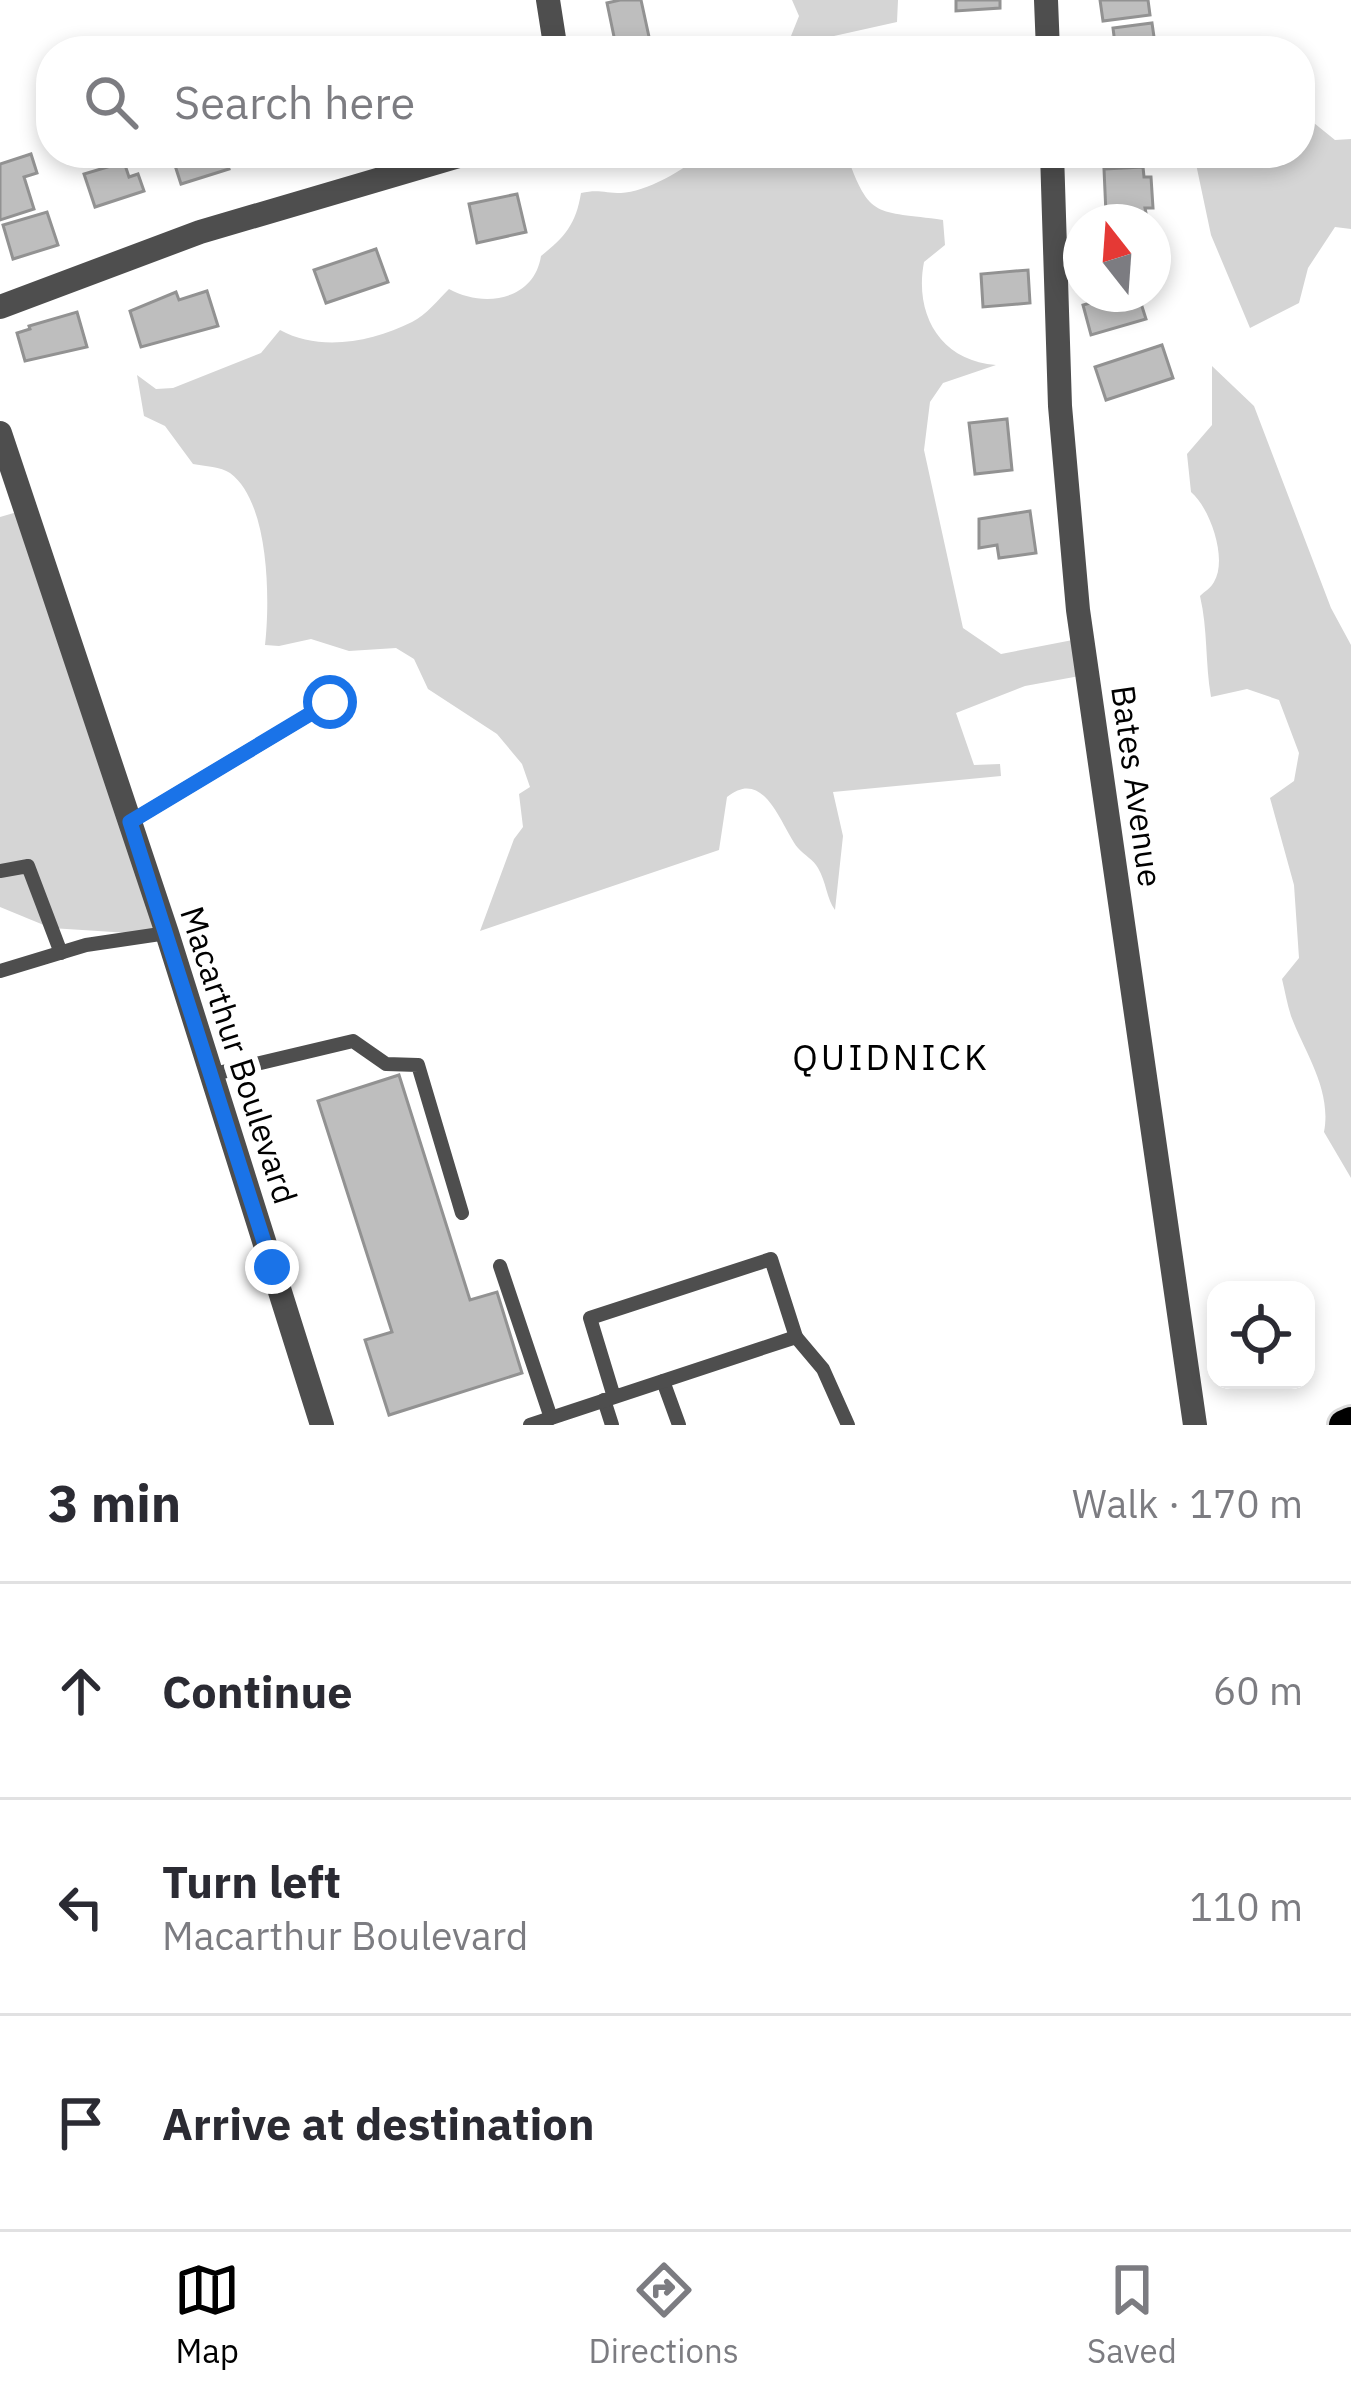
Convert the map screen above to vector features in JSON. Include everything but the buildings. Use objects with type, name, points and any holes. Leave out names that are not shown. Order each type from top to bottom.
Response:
[{"type":"street","points":[[548,0],[554,36]]},
{"type":"street","points":[[1046,0],[1047,36]]},
{"type":"street","points":[[0,307],[200,232],[418,168]]},
{"type":"street","name":"Bates Avenue","points":[[1052,168],[1060,406],[1078,610],[1196,1425]]},
{"type":"street","name":"Macarthur Boulevard","points":[[0,433],[167,933],[322,1425]]},
{"type":"lane","points":[[130,822],[330,702]]},
{"type":"lane","points":[[0,872],[28,866],[61,952]]},
{"type":"lane","points":[[0,971],[61,952],[167,933]]},
{"type":"lane","points":[[210,1075],[353,1041],[386,1064],[418,1065],[462,1213]]},
{"type":"lane","points":[[613,1425],[590,1318],[771,1259],[796,1336],[824,1369],[848,1425]]},
{"type":"lane","points":[[500,1266],[551,1418]]},
{"type":"lane","points":[[530,1425],[796,1336]]},
{"type":"lane","points":[[663,1381],[679,1425]]},
{"type":"shaded area","points":[[792,0],[898,0],[897,22],[834,36],[791,36],[799,16]]},
{"type":"shaded area","points":[[1315,124],[1335,140],[1351,139],[1351,229],[1335,227],[1308,268],[1299,303],[1250,328],[1211,235],[1197,168],[1315,168]]},
{"type":"shaded area","points":[[683,168],[852,168],[862,191],[878,208],[943,220],[945,245],[924,262],[923,299],[928,316],[935,331],[960,355],[996,365],[943,383],[930,402],[924,450],[963,628],[1001,654],[1083,638],[1085,675],[1025,686],[956,713],[974,765],[1000,764],[1001,776],[833,792],[843,836],[835,910],[818,868],[798,848],[770,803],[752,789],[740,789],[727,797],[719,850],[480,931],[514,839],[523,827],[519,794],[530,787],[522,764],[497,734],[428,689],[414,659],[396,648],[349,651],[311,639],[265,645],[267,579],[253,506],[230,473],[193,464],[165,426],[144,416],[137,375],[156,389],[173,388],[261,353],[280,330],[312,341],[346,342],[412,322],[449,289],[477,298],[505,296],[528,283],[541,256],[568,229],[581,193],[642,189]]},
{"type":"shaded area","points":[[1212,366],[1254,406],[1331,608],[1351,645],[1351,1178],[1324,1132],[1321,1087],[1291,1016],[1282,979],[1299,958],[1294,885],[1270,798],[1294,781],[1299,753],[1279,700],[1247,689],[1211,697],[1200,596],[1218,572],[1218,548],[1210,521],[1191,492],[1187,454],[1212,425]]},
{"type":"shaded area","points":[[24,510],[163,930],[129,933],[51,928],[0,907],[0,517]]},
{"type":"district","name":"QUIDNICK","points":[[891,1057]]},
{"type":"route","points":[[272,1267],[130,822],[330,702]]}]
